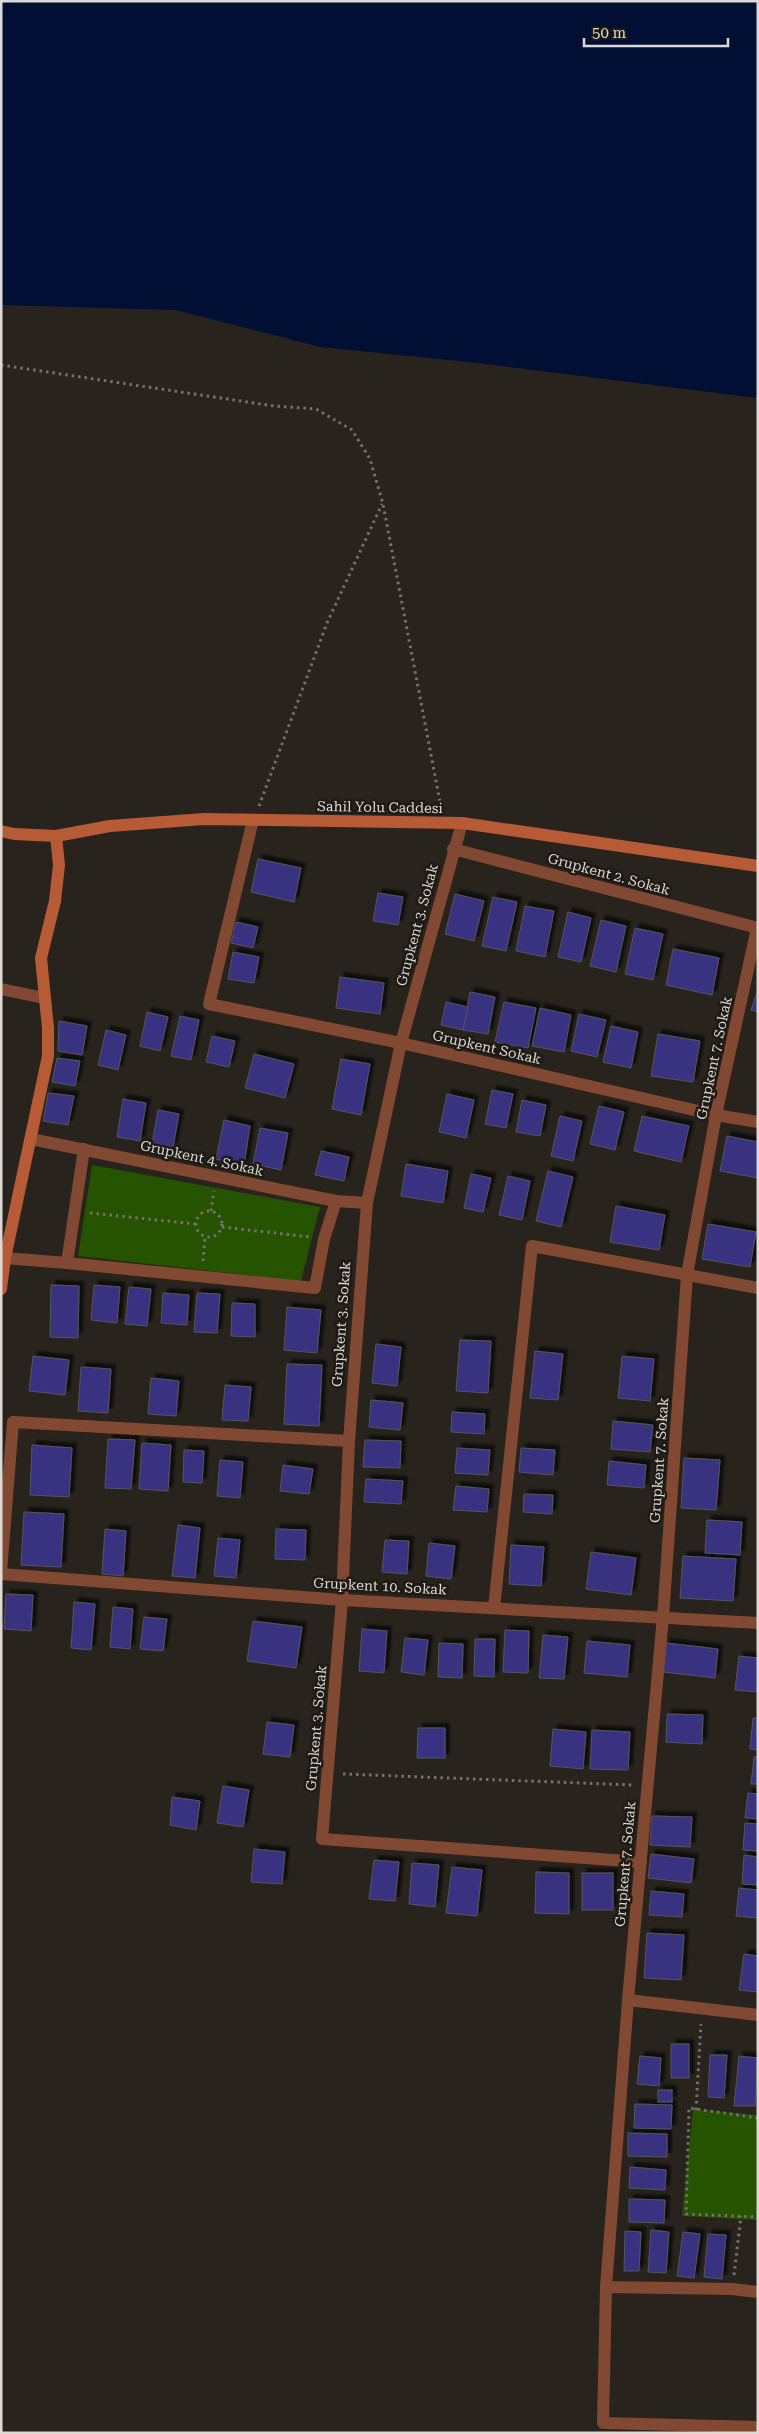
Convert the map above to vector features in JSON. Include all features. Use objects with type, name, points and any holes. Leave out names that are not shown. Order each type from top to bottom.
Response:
[{"type":"street","name":"Sahil Yolu Caddesi","points":[[1,831],[14,834],[56,836],[110,826],[204,819],[444,822],[462,823],[758,866]]},
{"type":"street","name":"Grupkent Sokak","points":[[254,820],[209,1004],[401,1043],[716,1115],[758,1122]]},
{"type":"street","name":"Grupkent 3. Sokak","points":[[462,823],[453,849],[401,1043],[367,1203],[349,1440],[342,1600],[322,1839],[640,1862]]},
{"type":"street","points":[[1,1289],[5,1258],[48,1056],[48,1028],[41,958],[55,901],[59,865],[56,836]]},
{"type":"street","name":"Grupkent 2. Sokak","points":[[453,849],[757,928]]},
{"type":"street","name":"Grupkent 7. Sokak","points":[[757,928],[716,1115],[687,1275],[663,1617],[628,2000],[606,2287],[604,2424],[758,2427]]},
{"type":"street","points":[[1,989],[44,998]]},
{"type":"street","name":"Grupkent 4. Sokak","points":[[31,1140],[84,1149],[336,1201],[367,1203]]},
{"type":"street","points":[[67,1263],[84,1149]]},
{"type":"street","points":[[5,1258],[315,1288],[324,1239],[336,1201]]},
{"type":"street","points":[[494,1608],[532,1246],[758,1288]]},
{"type":"street","points":[[1,1573],[14,1422],[349,1440]]},
{"type":"street","name":"Grupkent 10. Sokak","points":[[1,1573],[342,1600],[758,1623]]},
{"type":"street","points":[[628,2000],[758,2015]]},
{"type":"street","points":[[606,2287],[732,2289],[758,2292]]},
{"type":"path","points":[[1,365],[274,406],[316,409],[352,430],[370,458],[383,504],[444,822]]},
{"type":"path","points":[[254,820],[326,623],[383,504]]},
{"type":"path","points":[[74,1211],[196,1224]]},
{"type":"path","points":[[196,1224],[203,1213],[211,1211],[218,1215],[222,1227]]},
{"type":"path","points":[[196,1224],[199,1232],[206,1237],[214,1237],[222,1227]]},
{"type":"path","points":[[222,1227],[324,1239]]},
{"type":"path","points":[[201,1278],[206,1237]]},
{"type":"path","points":[[327,1773],[647,1785]]},
{"type":"path","points":[[696,2110],[702,2009]]},
{"type":"path","points":[[758,2118],[689,2108],[686,2214],[758,2217]]},
{"type":"path","points":[[732,2289],[741,2216]]},
{"type":"green space","points":[[92,1165],[320,1207],[301,1281],[78,1256]]},
{"type":"green space","points":[[693,2109],[758,2115],[758,2220],[682,2216]]},
{"type":"water","points":[[1,1],[758,1],[758,398],[479,363],[320,347],[176,310],[1,305]]},
{"type":"building","points":[[258,859],[301,868],[294,902],[251,892]]},
{"type":"building","points":[[378,893],[403,897],[398,925],[373,921]]},
{"type":"building","points":[[455,894],[484,901],[474,941],[445,934]]},
{"type":"building","points":[[493,897],[517,902],[506,951],[482,946]]},
{"type":"building","points":[[525,906],[554,911],[545,957],[516,951]]},
{"type":"building","points":[[568,912],[591,918],[581,962],[558,957]]},
{"type":"building","points":[[601,920],[626,926],[616,972],[590,966]]},
{"type":"building","points":[[236,922],[258,927],[253,948],[231,943]]},
{"type":"building","points":[[635,928],[663,934],[653,980],[625,974]]},
{"type":"building","points":[[673,949],[719,958],[712,995],[666,985]]},
{"type":"building","points":[[233,952],[259,957],[254,983],[228,979]]},
{"type":"building","points":[[340,977],[384,983],[380,1014],[336,1008]]},
{"type":"building","points":[[758,990],[758,1012],[751,1010]]},
{"type":"building","points":[[470,992],[495,997],[488,1034],[463,1030]]},
{"type":"building","points":[[446,1002],[468,1007],[463,1030],[441,1025]]},
{"type":"building","points":[[504,1002],[536,1008],[528,1048],[495,1042]]},
{"type":"building","points":[[540,1008],[571,1015],[564,1052],[532,1046]]},
{"type":"building","points":[[147,1012],[168,1017],[160,1051],[140,1046]]},
{"type":"building","points":[[579,1014],[606,1020],[597,1057],[571,1051]]},
{"type":"building","points":[[180,1016],[199,1020],[191,1060],[171,1056]]},
{"type":"building","points":[[59,1021],[87,1026],[82,1055],[58,1051]]},
{"type":"building","points":[[611,1026],[638,1032],[631,1068],[603,1062]]},
{"type":"building","points":[[106,1030],[126,1035],[118,1070],[98,1065]]},
{"type":"building","points":[[658,1034],[700,1041],[693,1082],[651,1076]]},
{"type":"building","points":[[212,1036],[235,1041],[229,1067],[206,1062]]},
{"type":"building","points":[[254,1054],[294,1064],[285,1098],[245,1088]]},
{"type":"building","points":[[57,1058],[80,1061],[75,1086],[52,1082]]},
{"type":"building","points":[[341,1059],[370,1064],[361,1115],[332,1109]]},
{"type":"building","points":[[492,1090],[513,1094],[506,1128],[485,1124]]},
{"type":"building","points":[[48,1093],[74,1096],[68,1125],[43,1121]]},
{"type":"building","points":[[447,1094],[474,1100],[466,1138],[439,1132]]},
{"type":"building","points":[[123,1099],[146,1103],[140,1141],[117,1137]]},
{"type":"building","points":[[522,1100],[546,1105],[540,1136],[516,1132]]},
{"type":"building","points":[[599,1106],[624,1112],[615,1150],[590,1144]]},
{"type":"building","points":[[158,1110],[179,1114],[173,1147],[152,1143]]},
{"type":"building","points":[[560,1116],[582,1121],[573,1161],[551,1156]]},
{"type":"building","points":[[642,1116],[689,1126],[681,1162],[634,1151]]},
{"type":"building","points":[[224,1120],[250,1126],[244,1165],[216,1159]]},
{"type":"building","points":[[260,1128],[288,1133],[281,1170],[253,1164]]},
{"type":"building","points":[[727,1136],[758,1142],[758,1178],[720,1171]]},
{"type":"building","points":[[321,1151],[349,1157],[344,1181],[315,1175]]},
{"type":"building","points":[[406,1164],[448,1171],[443,1203],[401,1196]]},
{"type":"building","points":[[548,1171],[573,1177],[561,1227],[536,1221]]},
{"type":"building","points":[[471,1174],[491,1178],[483,1212],[464,1208]]},
{"type":"building","points":[[508,1176],[530,1181],[522,1220],[499,1215]]},
{"type":"building","points":[[616,1206],[665,1215],[659,1250],[610,1242]]},
{"type":"building","points":[[708,1224],[756,1232],[750,1267],[702,1259]]},
{"type":"building","points":[[51,1285],[79,1286],[78,1338],[50,1337]]},
{"type":"building","points":[[94,1285],[120,1287],[117,1323],[91,1320]]},
{"type":"building","points":[[129,1287],[151,1289],[147,1326],[125,1324]]},
{"type":"building","points":[[163,1293],[189,1295],[187,1325],[161,1323]]},
{"type":"building","points":[[197,1293],[220,1294],[217,1333],[194,1332]]},
{"type":"building","points":[[232,1303],[255,1304],[255,1337],[231,1336]]},
{"type":"building","points":[[287,1307],[321,1310],[317,1353],[284,1350]]},
{"type":"building","points":[[460,1340],[491,1341],[488,1393],[456,1391]]},
{"type":"building","points":[[376,1344],[401,1347],[397,1386],[372,1383]]},
{"type":"building","points":[[535,1351],[563,1354],[558,1400],[530,1398]]},
{"type":"building","points":[[33,1356],[69,1360],[65,1395],[29,1391]]},
{"type":"building","points":[[622,1356],[654,1359],[650,1401],[618,1398]]},
{"type":"building","points":[[287,1364],[322,1365],[319,1426],[284,1424]]},
{"type":"building","points":[[81,1367],[111,1369],[108,1413],[78,1411]]},
{"type":"building","points":[[151,1378],[179,1381],[176,1416],[148,1414]]},
{"type":"building","points":[[225,1385],[251,1387],[248,1421],[222,1420]]},
{"type":"building","points":[[371,1400],[403,1403],[400,1430],[369,1427]]},
{"type":"building","points":[[452,1412],[485,1414],[484,1434],[451,1432]]},
{"type":"building","points":[[613,1421],[653,1425],[650,1452],[611,1449]]},
{"type":"building","points":[[108,1439],[135,1440],[131,1489],[105,1488]]},
{"type":"building","points":[[365,1440],[401,1441],[400,1468],[363,1467]]},
{"type":"building","points":[[142,1443],[171,1445],[168,1491],[139,1489]]},
{"type":"building","points":[[32,1445],[72,1448],[69,1497],[30,1495]]},
{"type":"building","points":[[457,1448],[490,1450],[488,1475],[455,1473]]},
{"type":"building","points":[[521,1448],[555,1450],[553,1475],[519,1472]]},
{"type":"building","points":[[184,1450],[204,1451],[202,1483],[183,1482]]},
{"type":"building","points":[[684,1458],[720,1460],[716,1510],[681,1508]]},
{"type":"building","points":[[220,1460],[243,1462],[240,1498],[217,1496]]},
{"type":"building","points":[[609,1461],[646,1465],[644,1488],[607,1485]]},
{"type":"building","points":[[283,1465],[313,1469],[309,1494],[280,1491]]},
{"type":"building","points":[[366,1479],[403,1481],[401,1504],[364,1502]]},
{"type":"building","points":[[456,1486],[489,1489],[487,1512],[453,1510]]},
{"type":"building","points":[[524,1494],[553,1495],[552,1514],[523,1512]]},
{"type":"building","points":[[24,1512],[64,1514],[61,1567],[21,1565]]},
{"type":"building","points":[[707,1520],[742,1522],[740,1555],[705,1553]]},
{"type":"building","points":[[178,1525],[200,1528],[195,1578],[172,1576]]},
{"type":"building","points":[[105,1529],[126,1531],[123,1576],[102,1574]]},
{"type":"building","points":[[276,1529],[306,1530],[305,1560],[275,1559]]},
{"type":"building","points":[[218,1538],[240,1540],[236,1578],[214,1576]]},
{"type":"building","points":[[385,1540],[409,1541],[407,1574],[382,1572]]},
{"type":"building","points":[[429,1543],[455,1546],[451,1579],[426,1576]]},
{"type":"building","points":[[511,1545],[544,1547],[541,1586],[509,1584]]},
{"type":"building","points":[[591,1552],[636,1558],[631,1595],[586,1589]]},
{"type":"building","points":[[683,1556],[736,1559],[733,1601],[680,1598]]},
{"type":"building","points":[[6,1594],[33,1595],[31,1631],[4,1629]]},
{"type":"building","points":[[74,1602],[95,1604],[91,1650],[71,1648]]},
{"type":"building","points":[[113,1607],[133,1609],[130,1649],[110,1647]]},
{"type":"building","points":[[144,1617],[167,1619],[163,1651],[140,1649]]},
{"type":"building","points":[[253,1621],[302,1627],[296,1668],[247,1661]]},
{"type":"building","points":[[362,1629],[387,1631],[384,1673],[359,1671]]},
{"type":"building","points":[[505,1630],[529,1631],[528,1673],[503,1672]]},
{"type":"building","points":[[543,1635],[568,1637],[564,1679],[539,1678]]},
{"type":"building","points":[[405,1638],[428,1640],[424,1675],[401,1672]]},
{"type":"building","points":[[475,1639],[495,1639],[494,1677],[474,1676]]},
{"type":"building","points":[[587,1641],[630,1645],[627,1677],[584,1673]]},
{"type":"building","points":[[439,1643],[463,1644],[462,1678],[438,1677]]},
{"type":"building","points":[[666,1643],[718,1649],[715,1678],[663,1672]]},
{"type":"building","points":[[739,1656],[758,1658],[758,1692],[735,1690]]},
{"type":"building","points":[[667,1714],[703,1715],[702,1744],[666,1742]]},
{"type":"building","points":[[753,1718],[758,1718],[758,1750],[750,1749]]},
{"type":"building","points":[[267,1722],[294,1725],[290,1757],[263,1754]]},
{"type":"building","points":[[418,1728],[445,1728],[445,1758],[417,1758]]},
{"type":"building","points":[[553,1729],[586,1732],[583,1769],[550,1766]]},
{"type":"building","points":[[592,1730],[630,1732],[628,1770],[590,1769]]},
{"type":"building","points":[[754,1757],[758,1757],[758,1784],[751,1784]]},
{"type":"building","points":[[223,1786],[249,1790],[243,1827],[217,1823]]},
{"type":"building","points":[[748,1793],[758,1794],[758,1819],[745,1818]]},
{"type":"building","points":[[172,1797],[200,1801],[196,1830],[170,1825]]},
{"type":"building","points":[[652,1816],[692,1817],[690,1847],[650,1845]]},
{"type":"building","points":[[745,1823],[758,1824],[758,1851],[743,1850]]},
{"type":"building","points":[[254,1849],[285,1852],[282,1884],[251,1882]]},
{"type":"building","points":[[651,1854],[694,1859],[691,1883],[648,1878]]},
{"type":"building","points":[[744,1855],[758,1857],[758,1885],[742,1884]]},
{"type":"building","points":[[374,1860],[399,1862],[395,1901],[369,1899]]},
{"type":"building","points":[[412,1863],[439,1865],[435,1907],[409,1904]]},
{"type":"building","points":[[452,1867],[482,1870],[477,1916],[446,1913]]},
{"type":"building","points":[[536,1872],[569,1873],[569,1914],[535,1913]]},
{"type":"building","points":[[582,1873],[613,1873],[613,1910],[582,1910]]},
{"type":"building","points":[[739,1888],[758,1890],[758,1918],[736,1916]]},
{"type":"building","points":[[651,1891],[684,1894],[682,1917],[649,1915]]},
{"type":"building","points":[[647,1933],[684,1935],[681,1980],[644,1978]]},
{"type":"building","points":[[744,1954],[758,1956],[758,1992],[739,1990]]},
{"type":"building","points":[[671,2044],[689,2044],[689,2078],[671,2078]]},
{"type":"building","points":[[710,2055],[727,2055],[724,2098],[708,2097]]},
{"type":"building","points":[[640,2056],[661,2058],[659,2086],[637,2084]]},
{"type":"building","points":[[739,2056],[758,2058],[755,2106],[734,2106]]},
{"type":"building","points":[[658,2090],[672,2090],[672,2102],[658,2102]]},
{"type":"building","points":[[635,2104],[672,2105],[671,2129],[634,2128]]},
{"type":"building","points":[[628,2133],[667,2134],[667,2157],[628,2156]]},
{"type":"building","points":[[630,2167],[666,2170],[665,2190],[629,2188]]},
{"type":"building","points":[[629,2199],[665,2200],[664,2223],[629,2222]]},
{"type":"building","points":[[651,2230],[669,2232],[666,2273],[648,2272]]},
{"type":"building","points":[[625,2231],[641,2232],[639,2271],[624,2271]]},
{"type":"building","points":[[683,2232],[700,2234],[694,2278],[677,2276]]},
{"type":"building","points":[[708,2234],[726,2235],[722,2279],[704,2277]]}]
